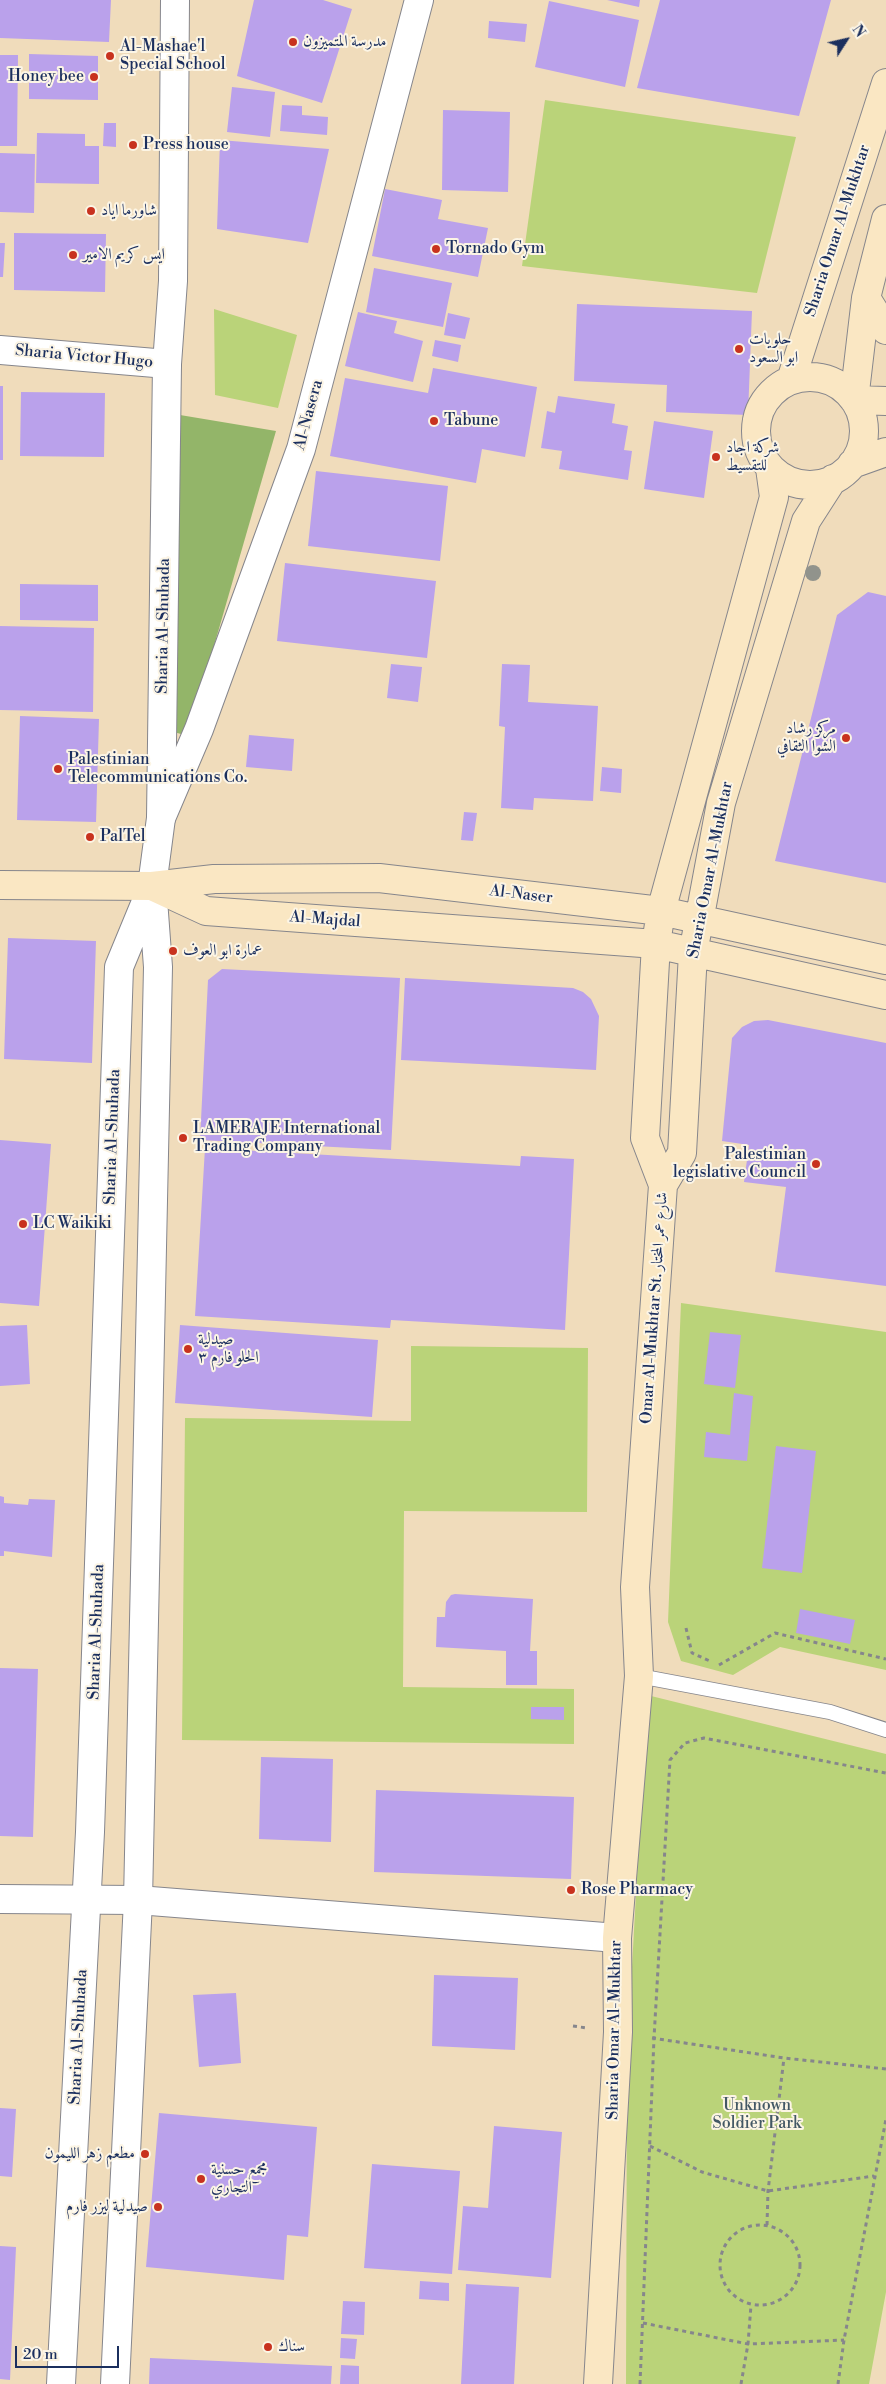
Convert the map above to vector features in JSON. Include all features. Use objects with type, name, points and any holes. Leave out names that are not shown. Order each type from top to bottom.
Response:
[{"type":"main road","name":"Sharia Omar Al-Mukhtar","points":[[791,380],[886,83]]},
{"type":"main road","points":[[854,400],[866,298],[886,219]]},
{"type":"main road","points":[[866,298],[886,330]]},
{"type":"main road","points":[[843,472],[860,452],[864,435],[862,417],[854,400],[842,388],[826,379],[808,377],[791,380],[775,388],[764,402],[757,418],[755,436],[760,454],[770,468],[784,479],[801,485],[819,485],[886,452]]},
{"type":"main road","points":[[854,400],[886,401]]},
{"type":"main road","name":"Sharia Omar Al-Mukhtar","points":[[656,944],[661,911],[774,497],[770,468]]},
{"type":"main road","name":"Sharia Omar Al-Mukhtar","points":[[663,1185],[682,1153],[694,953],[721,803],[806,521],[843,472]]},
{"type":"main road","name":"Al-Naser","points":[[152,886],[214,879],[379,878],[661,911],[886,960]]},
{"type":"main road","name":"Al-Majdal","points":[[0,885],[152,886],[206,912],[656,944]]},
{"type":"main road","points":[[656,944],[886,995]]},
{"type":"main road","name":"Omar Al-Mukhtar St. شارع عمر المختار","points":[[639,1676],[635,1586],[663,1185],[645,1138],[656,944]]},
{"type":"main road","name":"Sharia Omar Al-Mukhtar","points":[[598,2384],[618,2032],[617,1938],[639,1676]]},
{"type":"street","name":"Sharia Al-Shuhada","points":[[115,2384],[138,1900],[158,967],[152,886],[161,818],[168,364],[173,281],[175,0]]},
{"type":"street","name":"Al-Nasera","points":[[161,818],[199,729],[301,449],[419,0]]},
{"type":"street","name":"Sharia Victor Hugo","points":[[0,350],[168,364]]},
{"type":"street","name":"Sharia Al-Shuhada","points":[[61,2384],[87,1900],[119,967],[152,886]]},
{"type":"street","points":[[0,1899],[138,1900],[617,1938]]},
{"type":"lane","points":[[639,1676],[830,1712],[886,1730]]},
{"type":"path","points":[[686,1628],[692,1653],[718,1666],[775,1633],[886,1659]]},
{"type":"path","points":[[640,2384],[654,2038],[670,1760],[685,1743],[704,1738],[886,1773]]},
{"type":"path","points":[[573,2026],[784,2058],[886,2070]]},
{"type":"path","points":[[766,2225],[768,2190],[784,2058]]},
{"type":"path","points":[[838,2384],[844,2340],[886,2119]]},
{"type":"path","points":[[650,2146],[702,2172],[768,2190],[874,2176]]},
{"type":"path","points":[[753,2225],[766,2225],[779,2230],[789,2237],[796,2248],[800,2260],[800,2273],[788,2295],[777,2302],[765,2306],[751,2305],[738,2300],[728,2290],[721,2278],[719,2264],[722,2251],[729,2239],[740,2230],[753,2225]]},
{"type":"path","points":[[741,2384],[748,2344],[751,2305]]},
{"type":"path","points":[[643,2324],[748,2344],[844,2340]]},
{"type":"green space","points":[[545,100],[796,137],[757,293],[522,266]]},
{"type":"green space","points":[[214,309],[297,335],[278,408],[215,395]]},
{"type":"green space","points":[[180,415],[276,431],[190,729],[181,734],[170,731]]},
{"type":"green space","points":[[681,1303],[886,1332],[886,1670],[780,1647],[733,1675],[681,1661],[668,1622]]},
{"type":"green space","points":[[411,1346],[588,1348],[587,1512],[404,1511],[403,1687],[574,1689],[574,1744],[182,1740],[185,1418],[411,1421]]},
{"type":"green space","name":"Unknown Soldier Park","points":[[647,1695],[886,1754],[886,2292],[869,2384],[626,2384],[627,2057]]},
{"type":"building","points":[[0,0],[111,0],[109,42],[0,38]]},
{"type":"building","points":[[254,0],[323,0],[352,9],[322,103],[237,76]]},
{"type":"building","points":[[607,0],[640,0],[639,7]]},
{"type":"building","points":[[660,0],[831,0],[799,116],[637,88]]},
{"type":"building","points":[[549,1],[639,20],[625,87],[535,67]]},
{"type":"building","points":[[489,21],[527,24],[525,42],[488,38]]},
{"type":"building","points":[[29,54],[98,56],[98,100],[29,99]]},
{"type":"building","points":[[0,55],[18,55],[17,146],[0,146]]},
{"type":"building","points":[[232,87],[275,92],[270,137],[227,132]]},
{"type":"building","points":[[282,105],[302,106],[302,115],[328,117],[327,135],[280,131]]},
{"type":"building","points":[[443,110],[510,112],[508,192],[442,190]]},
{"type":"building","points":[[104,123],[116,123],[116,147],[103,146]]},
{"type":"building","points":[[37,133],[85,134],[85,146],[99,146],[99,184],[36,183]]},
{"type":"building","points":[[220,140],[329,149],[308,243],[217,229]]},
{"type":"building","points":[[0,153],[35,154],[34,213],[0,212]]},
{"type":"building","points":[[385,189],[442,200],[438,219],[488,228],[478,277],[372,256]]},
{"type":"building","points":[[14,233],[106,234],[105,292],[14,290]]},
{"type":"building","points":[[0,243],[5,243],[3,277],[0,277]]},
{"type":"building","points":[[374,268],[452,283],[443,327],[366,312]]},
{"type":"building","points":[[577,304],[752,311],[748,415],[666,412],[667,385],[574,381]]},
{"type":"building","points":[[358,312],[397,321],[394,333],[423,341],[413,382],[345,366]]},
{"type":"building","points":[[448,313],[470,318],[465,339],[444,335]]},
{"type":"building","points":[[435,340],[461,345],[458,362],[432,356]]},
{"type":"building","name":"Tabune","points":[[433,368],[537,387],[525,457],[482,449],[476,483],[330,456],[345,378],[428,393]]},
{"type":"building","points":[[0,386],[3,386],[3,460],[0,460]]},
{"type":"building","points":[[21,392],[105,393],[104,457],[20,456]]},
{"type":"building","points":[[558,396],[615,404],[612,423],[628,426],[624,450],[632,451],[628,480],[559,469],[562,451],[541,448],[547,411],[555,413]]},
{"type":"building","points":[[654,421],[713,431],[704,498],[644,489]]},
{"type":"building","points":[[316,471],[448,486],[440,561],[308,546]]},
{"type":"building","points":[[285,563],[436,581],[427,658],[277,641]]},
{"type":"building","points":[[20,584],[98,585],[98,621],[20,620]]},
{"type":"building","name":"مركز رشاد الشوا الثقافي","points":[[868,592],[886,596],[886,883],[775,861],[837,615]]},
{"type":"building","points":[[0,626],[94,628],[93,712],[0,710]]},
{"type":"building","points":[[391,664],[422,667],[418,702],[387,698]]},
{"type":"building","points":[[502,664],[530,665],[528,702],[598,706],[593,801],[534,798],[533,810],[501,808],[505,727],[499,726]]},
{"type":"building","name":"Palestinian Telecommunications Co.","points":[[20,716],[99,719],[96,822],[17,820]]},
{"type":"building","points":[[249,735],[294,739],[292,771],[246,767]]},
{"type":"building","points":[[602,767],[622,769],[621,793],[600,791]]},
{"type":"building","points":[[464,812],[477,813],[473,841],[461,840]]},
{"type":"building","points":[[8,938],[96,941],[92,1063],[4,1059]]},
{"type":"building","points":[[222,969],[400,978],[391,1150],[200,1140],[208,980]]},
{"type":"building","points":[[405,978],[573,988],[583,992],[591,999],[599,1016],[596,1070],[401,1060]]},
{"type":"building","name":"Palestinian legislative Council","points":[[768,1020],[886,1043],[886,1286],[775,1272],[786,1187],[744,1182],[749,1145],[722,1141],[732,1038],[742,1027],[754,1021]]},
{"type":"building","name":"LC Waikiki","points":[[0,1140],[51,1144],[39,1306],[0,1303]]},
{"type":"building","points":[[205,1148],[520,1166],[521,1156],[574,1159],[565,1330],[391,1320],[390,1328],[195,1316]]},
{"type":"building","points":[[27,1325],[30,1384],[0,1386],[0,1326]]},
{"type":"building","points":[[180,1325],[378,1340],[372,1417],[175,1403]]},
{"type":"building","points":[[710,1332],[741,1335],[735,1388],[704,1384]]},
{"type":"building","points":[[734,1393],[753,1396],[747,1461],[704,1457],[706,1432],[730,1435]]},
{"type":"building","points":[[776,1446],[816,1451],[802,1573],[762,1568]]},
{"type":"building","points":[[0,1496],[4,1497],[4,1503],[28,1505],[29,1499],[55,1500],[52,1557],[4,1551],[4,1556],[0,1556]]},
{"type":"building","points":[[451,1595],[533,1599],[530,1651],[537,1651],[537,1685],[506,1685],[506,1651],[436,1647],[437,1617],[445,1617],[446,1602]]},
{"type":"building","points":[[800,1609],[855,1620],[850,1644],[796,1633]]},
{"type":"building","points":[[0,1668],[38,1669],[33,1837],[0,1836]]},
{"type":"building","points":[[531,1707],[564,1707],[564,1720],[531,1719]]},
{"type":"building","points":[[261,1757],[333,1759],[331,1842],[259,1839]]},
{"type":"building","points":[[376,1790],[574,1797],[571,1879],[374,1872]]},
{"type":"building","points":[[434,1975],[518,1978],[515,2050],[432,2046]]},
{"type":"building","points":[[236,1993],[241,2063],[199,2067],[193,1995]]},
{"type":"building","points":[[0,2108],[16,2109],[12,2177],[0,2176]]},
{"type":"building","points":[[159,2113],[317,2127],[308,2237],[287,2235],[284,2280],[146,2267]]},
{"type":"building","points":[[494,2126],[562,2132],[551,2278],[458,2270],[463,2206],[488,2208]]},
{"type":"building","points":[[372,2164],[460,2171],[452,2274],[364,2268]]},
{"type":"building","points":[[0,2246],[16,2247],[10,2380],[0,2379]]},
{"type":"building","points":[[420,2281],[449,2283],[449,2301],[419,2299]]},
{"type":"building","points":[[466,2284],[519,2287],[514,2384],[461,2384]]},
{"type":"building","points":[[343,2301],[365,2302],[364,2335],[341,2334]]},
{"type":"building","points":[[341,2338],[357,2339],[355,2359],[340,2358]]},
{"type":"building","points":[[150,2358],[332,2366],[331,2384],[149,2384]]},
{"type":"building","points":[[341,2365],[359,2366],[359,2384],[340,2384]]},
{"type":"place","name":"مدرسة المتميزون","points":[[293,42]]},
{"type":"place","name":"Al-Mashae'l Special School","points":[[110,56]]},
{"type":"place","name":"Honey bee","points":[[94,77]]},
{"type":"place","name":"Press house","points":[[133,145]]},
{"type":"place","name":"شاورما اياد","points":[[91,211]]},
{"type":"place","name":"Tornado Gym","points":[[436,249]]},
{"type":"place","name":"ايس كريم الامير","points":[[73,255]]},
{"type":"place","name":"حلويات ابو السعود","points":[[739,349]]},
{"type":"place","name":"Tabune","points":[[434,421]]},
{"type":"place","name":"شركة اجاد للتقسيط","points":[[716,457]]},
{"type":"place","name":"مركز رشاد الشوا الثقافي","points":[[846,738]]},
{"type":"place","name":"Palestinian Telecommunications Co.","points":[[58,769]]},
{"type":"place","name":"PalTel","points":[[90,837]]},
{"type":"place","name":"عمارة ابو العوف","points":[[173,951]]},
{"type":"place","name":"LAMERAJE International Trading Company","points":[[183,1138]]},
{"type":"place","name":"Palestinian legislative Council","points":[[816,1164]]},
{"type":"place","name":"LC Waikiki","points":[[23,1224]]},
{"type":"place","name":"صيدلية الحلو فارم ٣","points":[[188,1349]]},
{"type":"place","name":"Rose Pharmacy","points":[[571,1890]]},
{"type":"place","name":"مطعم زهر الليمون","points":[[145,2154]]},
{"type":"place","name":"مجمع حسنية التجاري","points":[[201,2179]]},
{"type":"place","name":"صيدلية ليزر فارم","points":[[158,2207]]},
{"type":"place","name":"سناك","points":[[268,2347]]}]
